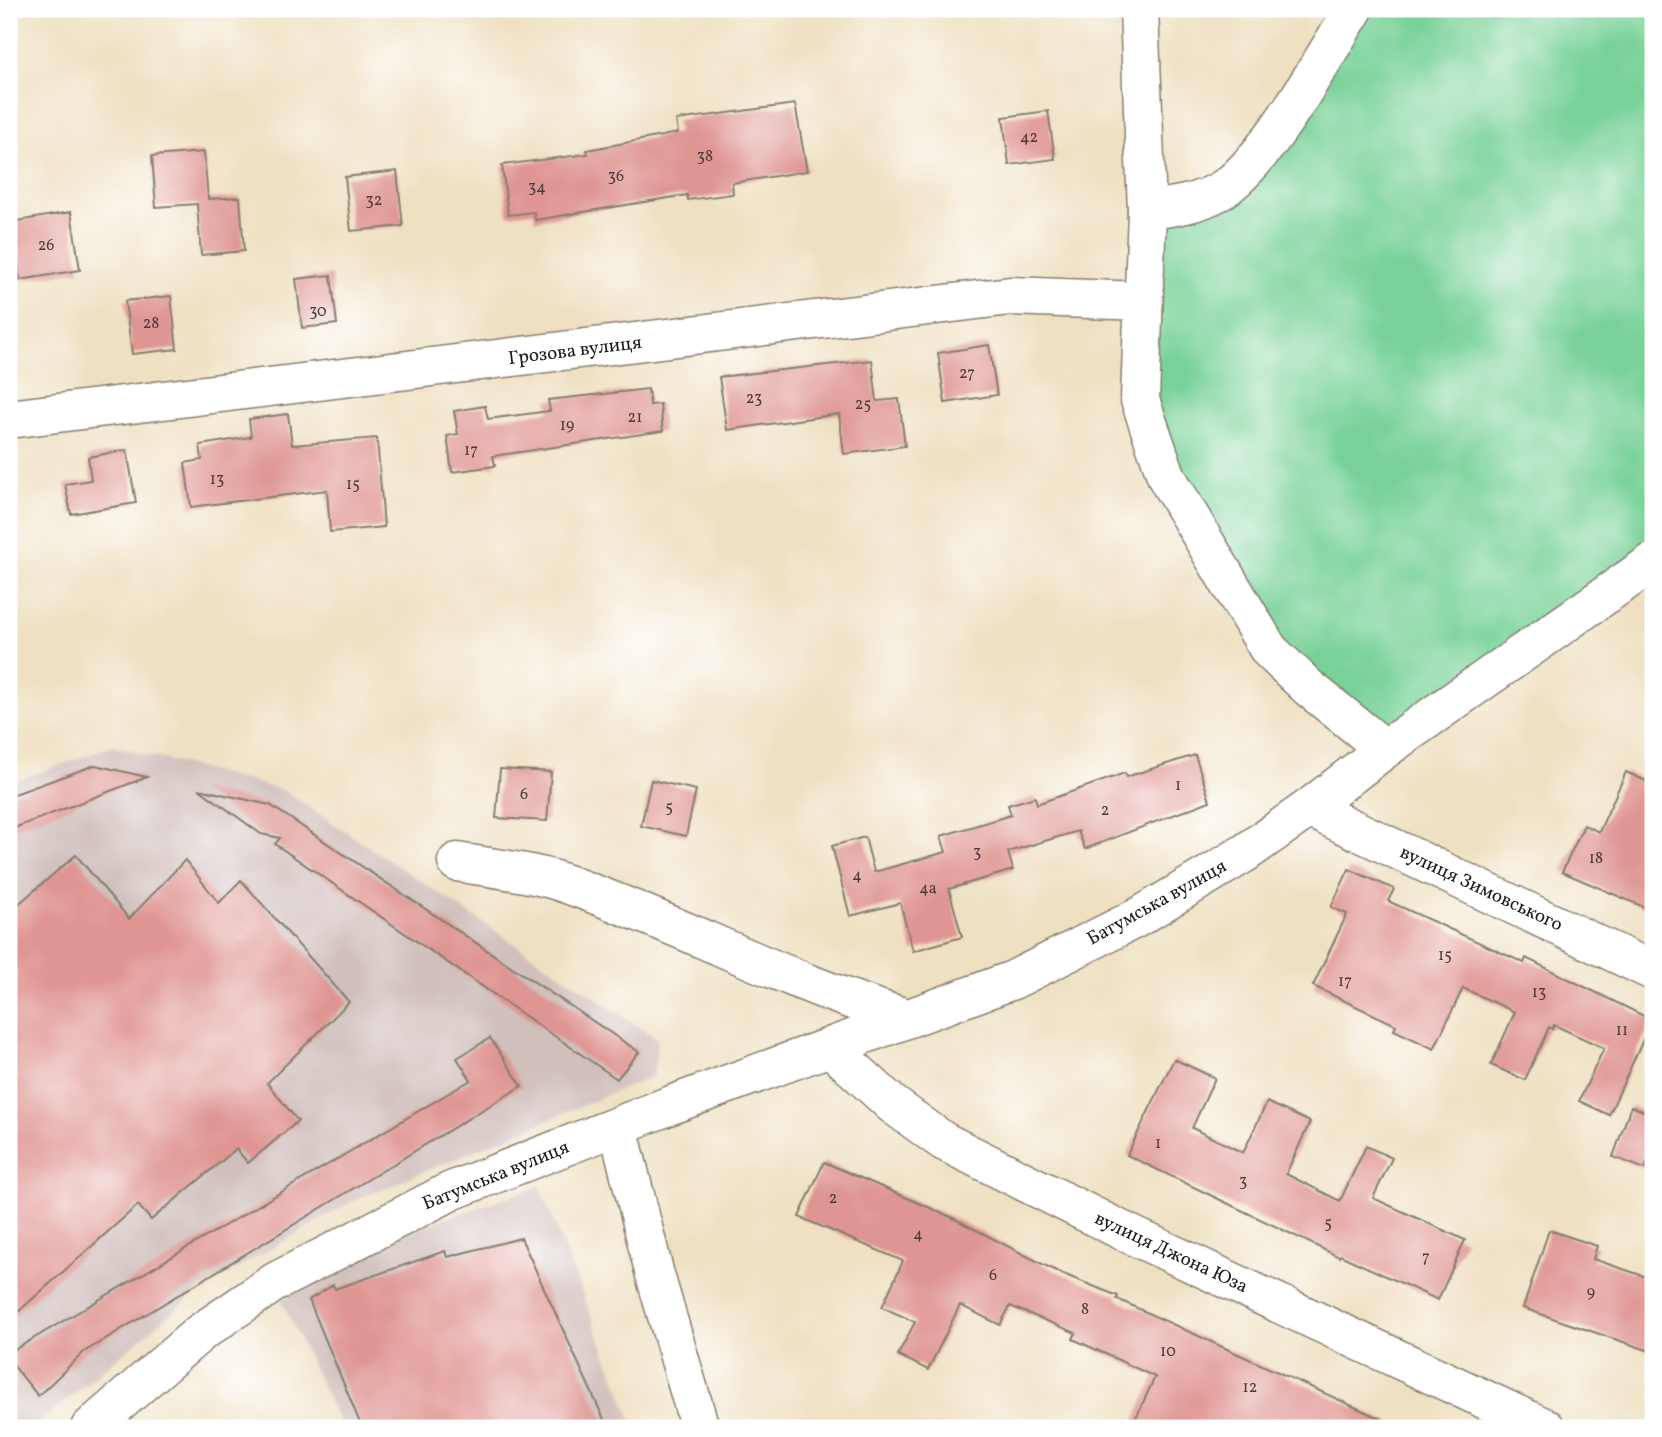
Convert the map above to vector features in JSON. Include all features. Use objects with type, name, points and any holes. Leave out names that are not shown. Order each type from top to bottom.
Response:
[{"type":"street","points":[[1139,9],[1147,210],[1140,400],[1167,478],[1269,650],[1309,688],[1385,749]]},
{"type":"street","points":[[1147,210],[1189,205],[1221,190],[1244,172],[1285,116],[1354,9]]},
{"type":"street","name":"Грозова вулиця","points":[[9,419],[1010,296],[1142,301]]},
{"type":"street","name":"Батумська вулиця","points":[[90,1428],[200,1333],[275,1282],[451,1191],[1013,980],[1137,918],[1245,853],[1385,749],[1653,562]]},
{"type":"street","name":"вулиця Зимовського","points":[[1309,808],[1653,971]]},
{"type":"street","points":[[457,862],[558,881],[862,1005],[907,1018]]},
{"type":"street","name":"вулиця Джона Юза","points":[[830,1047],[892,1104],[943,1141],[1123,1231],[1538,1426]]},
{"type":"street","points":[[618,1127],[655,1275],[700,1428]]},
{"type":"shaded area","points":[[113,746],[283,790],[658,1039],[653,1076],[351,1202],[198,1291],[33,1428],[9,1428],[9,783]]},
{"type":"shaded area","points":[[540,1186],[635,1428],[342,1428],[281,1300],[367,1245]]},
{"type":"green space","points":[[1354,9],[1653,9],[1653,562],[1385,749],[1309,688],[1167,478],[1142,301],[1147,210],[1221,190]]},
{"type":"building","points":[[795,104],[807,171],[732,183],[733,194],[688,200],[687,195],[535,220],[534,212],[508,215],[502,165],[588,154],[587,150],[678,133],[676,120]]},
{"type":"building","points":[[1048,111],[1055,159],[1009,165],[1003,117]]},
{"type":"building","points":[[204,152],[208,199],[240,197],[244,251],[201,255],[197,204],[156,207],[152,156]]},
{"type":"building","points":[[397,171],[403,226],[351,231],[345,177]]},
{"type":"building","points":[[71,212],[80,270],[20,280],[11,222]]},
{"type":"building","points":[[331,275],[337,324],[302,328],[296,279]]},
{"type":"building","points":[[171,296],[177,349],[132,354],[125,301]]},
{"type":"building","points":[[989,345],[997,395],[945,403],[938,353]]},
{"type":"building","points":[[872,360],[877,401],[899,399],[905,446],[844,454],[839,414],[727,430],[719,377]]},
{"type":"building","points":[[648,389],[650,405],[660,404],[663,431],[493,456],[495,466],[452,472],[447,436],[458,434],[454,411],[485,406],[488,419],[550,411],[548,400]]},
{"type":"building","points":[[288,414],[292,445],[377,438],[384,527],[330,532],[327,490],[191,507],[185,463],[202,460],[200,445],[251,437],[249,419]]},
{"type":"building","points":[[127,450],[136,503],[71,514],[65,484],[91,480],[88,457]]},
{"type":"building","points":[[1195,755],[1210,801],[1085,849],[1078,831],[1008,852],[1013,870],[949,889],[962,937],[913,951],[900,903],[850,916],[832,846],[865,837],[874,872],[946,852],[941,836],[1011,815],[1008,805],[1035,797],[1037,804],[1125,773],[1126,777]]},
{"type":"building","points":[[95,765],[147,777],[9,830],[9,796]]},
{"type":"building","points":[[500,769],[551,772],[547,821],[496,818]]},
{"type":"building","points":[[1626,772],[1653,784],[1653,911],[1562,872],[1584,825],[1599,832]]},
{"type":"building","points":[[651,780],[696,790],[686,836],[641,826]]},
{"type":"building","points":[[199,789],[270,805],[639,1052],[617,1079],[275,844],[280,838],[261,834]]},
{"type":"building","points":[[76,855],[129,919],[185,860],[219,903],[241,880],[349,1002],[267,1083],[298,1121],[248,1163],[236,1149],[151,1220],[138,1205],[9,1320],[9,912]]},
{"type":"building","points":[[1349,869],[1394,889],[1388,901],[1524,963],[1526,958],[1652,1020],[1609,1115],[1579,1101],[1604,1048],[1554,1025],[1552,1029],[1549,1027],[1525,1080],[1491,1065],[1515,1012],[1463,988],[1434,1049],[1394,1030],[1396,1025],[1313,986],[1347,914],[1331,907]]},
{"type":"building","points":[[490,1038],[522,1086],[84,1352],[38,1396],[9,1360],[9,1353],[471,1080],[457,1058]]},
{"type":"building","points":[[1174,1059],[1215,1078],[1192,1128],[1243,1153],[1267,1102],[1310,1122],[1286,1174],[1340,1201],[1366,1146],[1392,1158],[1373,1198],[1465,1240],[1438,1300],[1340,1255],[1339,1257],[1127,1155]]},
{"type":"building","points":[[1631,1106],[1653,1115],[1653,1148],[1645,1169],[1613,1157]]},
{"type":"building","points":[[824,1162],[951,1217],[1058,1272],[1118,1296],[1117,1299],[1401,1428],[1131,1428],[1155,1377],[1073,1339],[1076,1333],[1010,1306],[1000,1325],[960,1305],[928,1370],[898,1355],[915,1322],[882,1307],[903,1261],[799,1217]]},
{"type":"building","points":[[1549,1230],[1597,1246],[1593,1259],[1653,1279],[1653,1352],[1523,1308]]},
{"type":"building","points":[[521,1238],[608,1428],[362,1428],[309,1300],[333,1285],[335,1289],[445,1251],[447,1257]]}]
